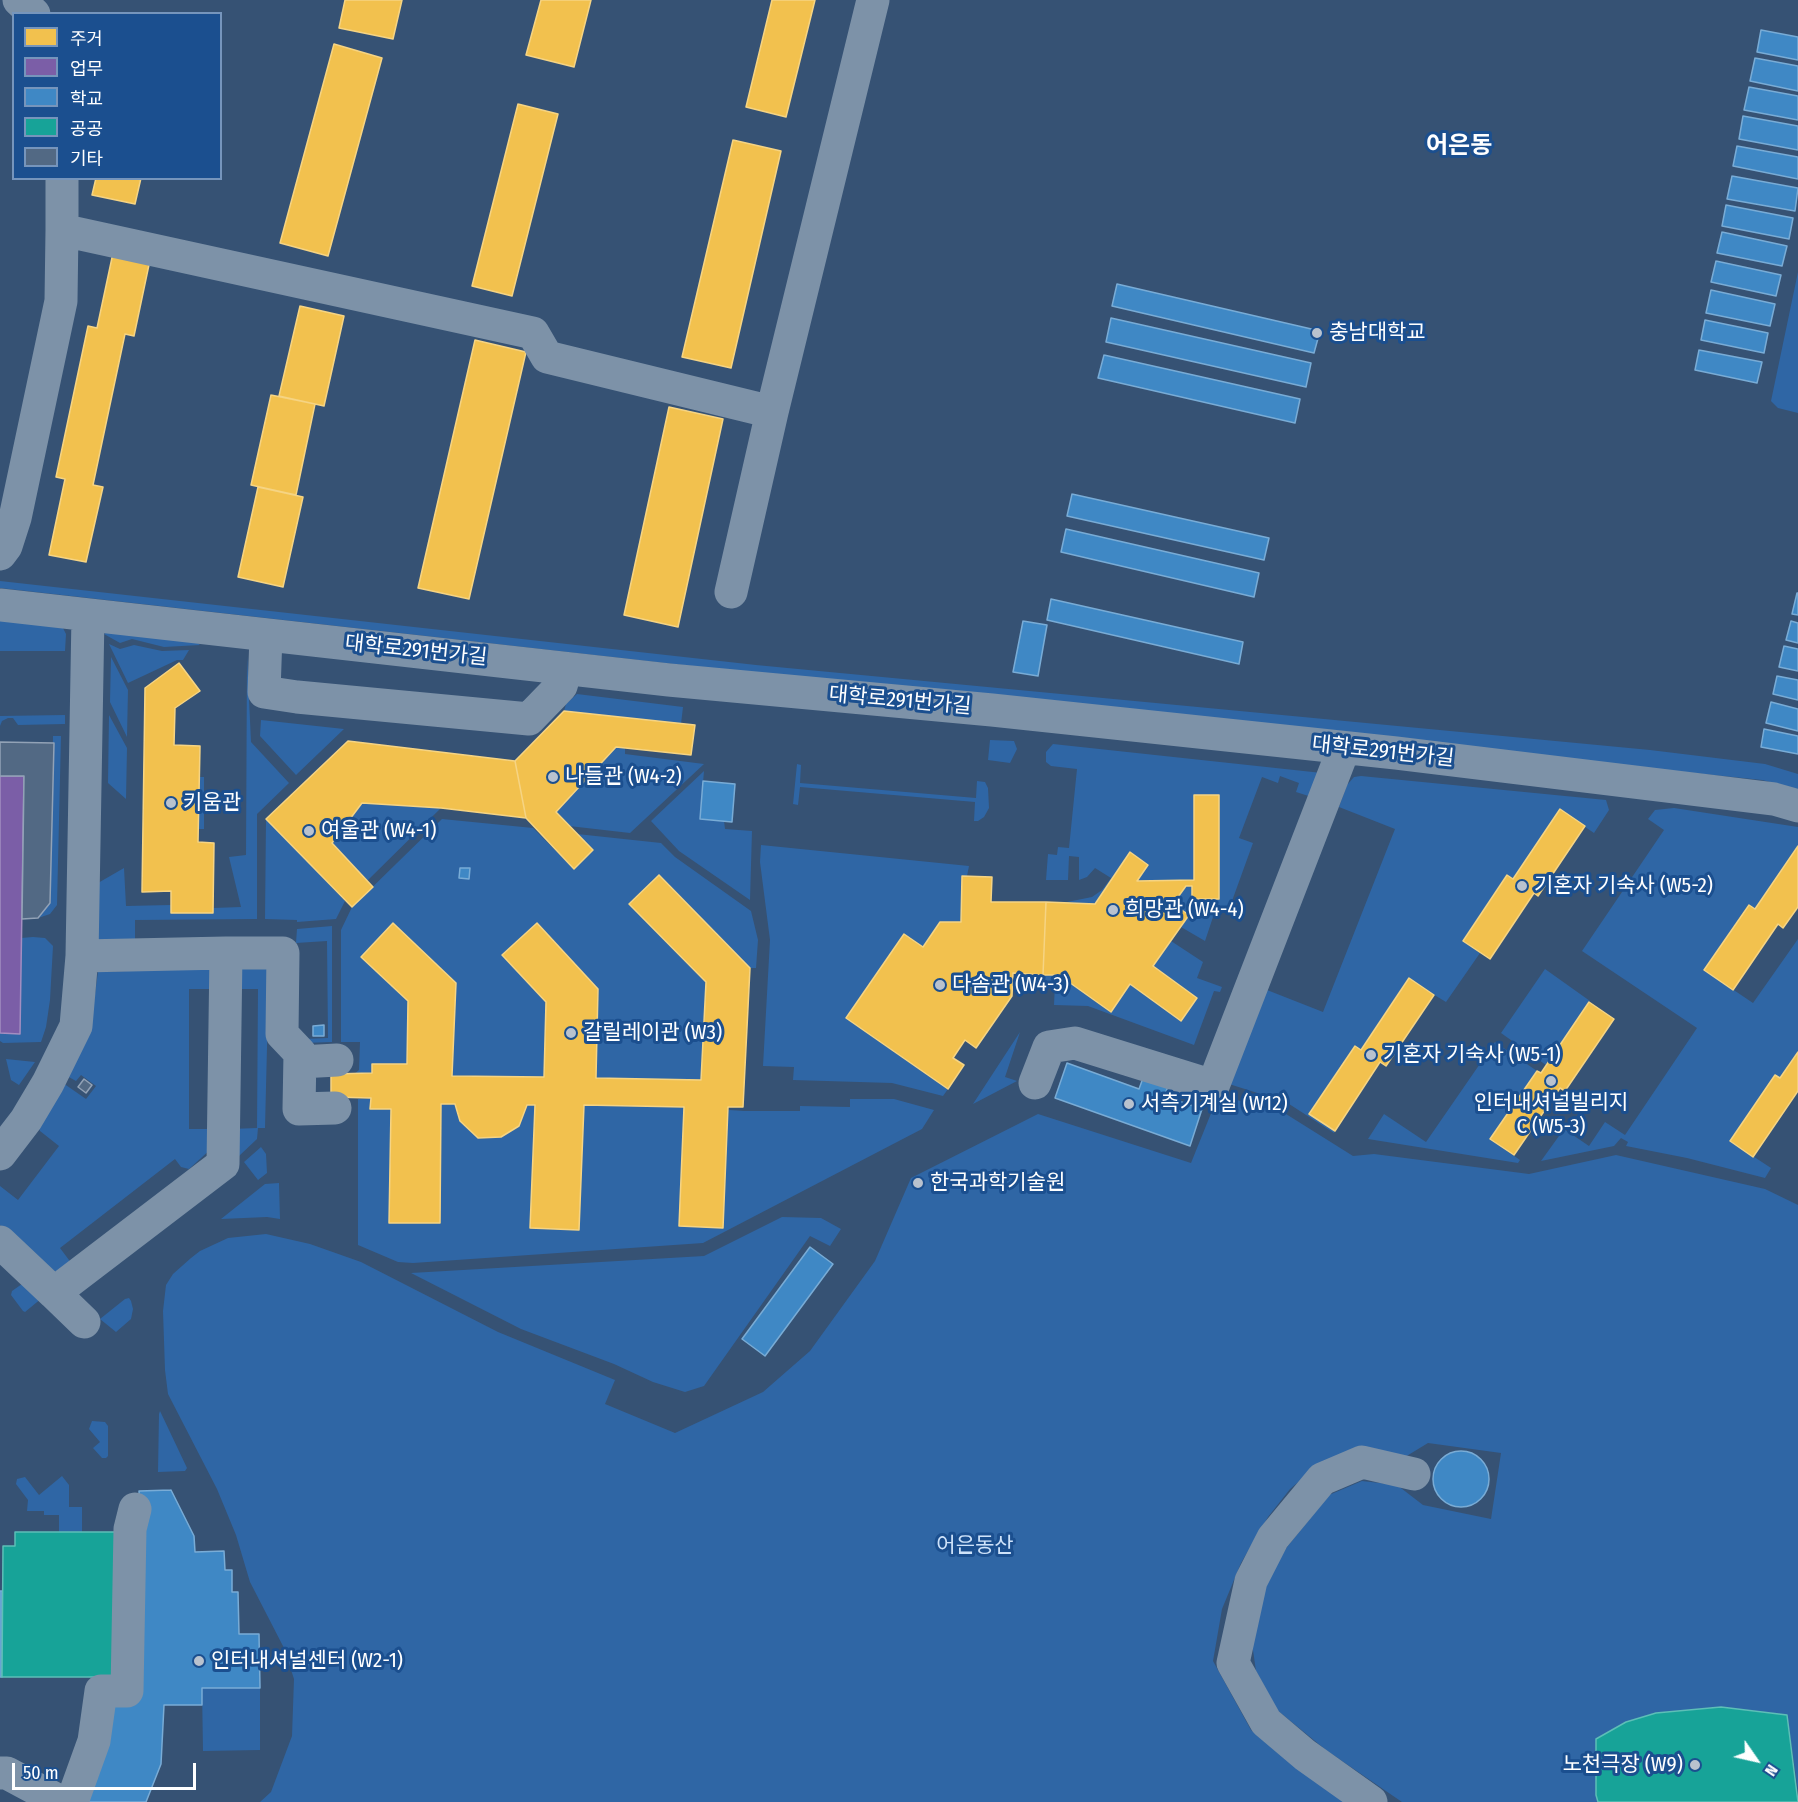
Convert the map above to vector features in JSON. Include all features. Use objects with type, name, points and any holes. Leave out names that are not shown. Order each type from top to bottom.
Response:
[{"type":"street","points":[[19,0],[32,12]]},
{"type":"street","points":[[731,592],[772,412],[873,0]]},
{"type":"street","points":[[0,554],[6,546],[15,518],[61,301],[62,180]]},
{"type":"street","points":[[62,231],[533,333],[547,357],[772,412]]},
{"type":"street","name":"대학로291번가길","points":[[0,605],[566,669],[992,710],[1396,753],[1774,799],[1798,806]]},
{"type":"street","points":[[0,1154],[26,1120],[48,1083],[76,1026],[82,956],[88,615]]},
{"type":"street","points":[[266,635],[264,692],[297,697],[529,719],[561,686],[566,669]]},
{"type":"street","points":[[1035,1083],[1049,1047],[1075,1043],[1213,1086],[1344,748]]},
{"type":"street","points":[[82,956],[225,952],[283,953],[282,1034],[300,1053],[299,1108],[335,1107]]},
{"type":"street","points":[[54,1293],[223,1164],[225,952]]},
{"type":"street","points":[[300,1062],[337,1060]]},
{"type":"street","points":[[0,1242],[84,1322]]},
{"type":"street","points":[[1371,1802],[1305,1755],[1266,1722],[1233,1663],[1251,1581],[1273,1538],[1322,1479],[1362,1462],[1414,1474]]},
{"type":"street","points":[[72,1802],[94,1741],[101,1691],[128,1691],[129,1515]]},
{"type":"street","points":[[0,1773],[7,1773],[61,1802]]},
{"type":"green space","points":[[1798,272],[1798,413],[1778,408],[1771,401]]},
{"type":"green space","points":[[0,581],[756,665],[1650,750],[1765,764],[1798,774],[1798,789],[1762,780],[1108,713],[0,588]]},
{"type":"green space","points":[[0,616],[60,622],[66,634],[65,651],[0,651]]},
{"type":"green space","points":[[107,632],[196,642],[200,645],[164,647],[132,639],[120,643],[104,634]]},
{"type":"green space","points":[[109,644],[120,649],[134,645],[162,651],[189,650],[183,660],[177,660],[128,683]]},
{"type":"green space","points":[[247,656],[251,742],[289,783],[257,814],[257,919],[135,920],[135,941],[98,941],[98,883],[124,868],[126,906],[171,905],[172,913],[213,913],[213,908],[241,907],[229,857],[246,855]]},
{"type":"green space","points":[[111,657],[128,690],[127,737],[110,702]]},
{"type":"green space","points":[[577,694],[683,707],[681,724],[564,711],[566,704]]},
{"type":"green space","points":[[65,715],[65,724],[18,725],[13,718],[8,718],[2,721],[0,726],[0,716]]},
{"type":"green space","points":[[109,715],[127,748],[126,799],[108,783]]},
{"type":"green space","points":[[261,720],[344,729],[296,775],[260,736]]},
{"type":"green space","points":[[53,736],[61,736],[57,905],[50,914],[38,918],[50,903]]},
{"type":"green space","points":[[990,740],[1014,741],[1017,749],[1010,763],[988,760]]},
{"type":"green space","points":[[1053,744],[1322,773],[1318,799],[1296,792],[1299,783],[1280,776],[1278,783],[1262,777],[1239,838],[1253,843],[1228,912],[1216,908],[1205,941],[1181,927],[1188,915],[1173,904],[1186,886],[1192,886],[1192,899],[1219,898],[1219,796],[1194,796],[1194,880],[1137,881],[1148,865],[1130,852],[1095,904],[1062,903],[1092,897],[1102,890],[1111,878],[1095,868],[1087,877],[1079,880],[1079,857],[1069,856],[1068,880],[1046,880],[1048,854],[1057,855],[1058,847],[1069,848],[1077,769],[1051,766],[1046,762],[1046,752]]},
{"type":"green space","points":[[616,747],[625,748],[625,754],[704,764],[630,833],[569,826],[556,812]]},
{"type":"green space","points":[[797,764],[801,765],[800,783],[976,798],[977,781],[985,782],[988,788],[989,808],[984,817],[974,821],[975,802],[800,787],[798,805],[793,804]]},
{"type":"green space","points":[[704,771],[700,819],[724,821],[725,829],[752,831],[750,900],[679,851],[651,821]]},
{"type":"green space","points":[[200,777],[204,777],[204,829],[198,829]]},
{"type":"green space","points":[[1354,777],[1606,800],[1609,810],[1594,833],[1560,810],[1513,879],[1507,875],[1463,941],[1480,953],[1446,1002],[1408,979],[1361,1050],[1355,1046],[1309,1113],[1335,1131],[1334,1133],[1286,1102],[1229,1084],[1267,990],[1323,1012],[1395,829],[1339,807],[1347,785]]},
{"type":"green space","points":[[362,803],[441,808],[367,881],[332,843]]},
{"type":"green space","points":[[1674,808],[1798,827],[1798,846],[1755,909],[1748,905],[1704,970],[1753,1003],[1798,939],[1798,1052],[1780,1078],[1775,1075],[1730,1141],[1771,1168],[1765,1178],[1687,1158],[1626,1146],[1628,1142],[1621,1138],[1614,1146],[1541,1161],[1564,1129],[1589,1146],[1605,1122],[1625,1135],[1697,1028],[1582,951],[1664,830],[1648,819],[1655,810]]},
{"type":"green space","points":[[266,819],[345,901],[336,919],[297,922],[297,920],[265,919]]},
{"type":"green space","points":[[442,819],[533,828],[574,869],[593,850],[577,834],[661,843],[675,857],[751,911],[758,940],[756,968],[750,968],[659,875],[630,904],[706,982],[701,1080],[596,1078],[598,989],[537,923],[502,955],[546,1002],[544,1077],[452,1076],[456,983],[393,923],[361,957],[408,1001],[407,1064],[373,1064],[372,1073],[353,1075],[359,1070],[360,1042],[341,1042],[341,930],[352,907]]},
{"type":"green space","points":[[761,845],[969,866],[967,876],[962,877],[961,922],[940,922],[923,947],[904,934],[846,1018],[948,1089],[943,1096],[892,1083],[793,1080],[794,1067],[763,1066],[770,940],[760,862]]},
{"type":"green space","points":[[332,926],[332,1042],[303,1043],[303,1039],[328,1038],[327,941],[296,943],[297,929]]},
{"type":"green space","points":[[21,938],[45,938],[53,946],[46,1027],[41,1042],[3,1043],[0,1041],[0,1033],[19,1034]]},
{"type":"green space","points":[[1171,941],[1203,962],[1197,978],[1222,987],[1220,992],[1214,991],[1194,1045],[1088,1006],[1054,1005],[1055,983],[1042,982],[1043,975],[1059,975],[1110,1012],[1130,984],[1181,1020],[1197,998],[1153,966]]},
{"type":"green space","points":[[269,966],[265,1128],[258,1128],[257,1139],[239,1156],[231,1129],[257,1128],[258,989],[235,989],[236,967]]},
{"type":"green space","points":[[214,968],[213,989],[189,989],[189,1129],[212,1129],[212,1148],[189,1169],[181,1167],[175,1159],[60,1248],[72,1264],[57,1272],[50,1269],[0,1225],[0,1186],[18,1200],[59,1146],[40,1131],[37,1120],[63,1083],[86,1099],[96,1086],[81,1075],[76,1081],[67,1076],[91,1023],[98,972]]},
{"type":"green space","points":[[1545,969],[1590,1001],[1546,1065],[1501,1033]]},
{"type":"green space","points":[[1020,1032],[1005,1077],[1017,1081],[973,1104]]},
{"type":"green space","points":[[1495,1042],[1537,1071],[1490,1139],[1520,1160],[1518,1163],[1368,1139],[1384,1114],[1426,1142]]},
{"type":"green space","points":[[6,1059],[35,1062],[19,1085],[11,1080]]},
{"type":"green space","name":"어은동산","points":[[1223,1096],[1286,1114],[1353,1156],[1374,1154],[1529,1174],[1616,1155],[1765,1189],[1798,1205],[1798,1791],[1787,1715],[1721,1707],[1656,1713],[1626,1722],[1596,1739],[1598,1802],[1402,1802],[1326,1750],[1277,1710],[1256,1671],[1251,1636],[1265,1583],[1287,1547],[1329,1495],[1362,1481],[1397,1485],[1423,1505],[1491,1519],[1501,1453],[1428,1443],[1405,1457],[1321,1463],[1290,1489],[1268,1517],[1241,1563],[1222,1609],[1213,1661],[1251,1730],[1291,1763],[1346,1802],[260,1802],[271,1792],[292,1736],[294,1679],[284,1648],[250,1582],[236,1535],[217,1489],[168,1394],[165,1370],[163,1311],[166,1285],[173,1274],[200,1251],[228,1238],[266,1234],[310,1244],[361,1262],[498,1332],[615,1380],[605,1404],[675,1433],[763,1392],[810,1351],[875,1261],[911,1178],[1038,1114],[1191,1163],[1216,1101]]},
{"type":"green space","points":[[371,1098],[371,1109],[391,1109],[390,1222],[441,1104],[455,1104],[460,1121],[478,1138],[501,1137],[519,1126],[527,1105],[535,1105],[530,1228],[579,1230],[584,1105],[800,1111],[800,1106],[850,1107],[850,1099],[894,1099],[934,1110],[922,1129],[703,1243],[413,1263],[398,1262],[358,1245],[358,1099]]},
{"type":"green space","points":[[261,1147],[266,1154],[267,1173],[258,1180],[244,1162]]},
{"type":"green space","points":[[279,1183],[280,1219],[267,1217],[221,1219],[265,1184]]},
{"type":"green space","points":[[782,1217],[821,1218],[841,1229],[830,1246],[810,1236],[704,1386],[685,1392],[653,1382],[614,1364],[521,1329],[411,1273],[704,1256]]},
{"type":"green space","points":[[22,1284],[42,1298],[25,1312],[11,1295],[12,1291]]},
{"type":"green space","points":[[129,1298],[133,1309],[131,1319],[116,1332],[100,1319]]},
{"type":"green space","points":[[160,1411],[187,1468],[185,1471],[158,1472]]},
{"type":"green space","points":[[92,1421],[105,1422],[108,1426],[108,1456],[106,1458],[102,1458],[93,1448],[100,1442],[89,1429]]},
{"type":"green space","points":[[62,1476],[69,1485],[69,1507],[82,1507],[82,1532],[59,1532],[59,1515],[44,1515],[44,1511],[27,1511],[28,1500],[16,1484],[17,1479],[25,1477],[39,1495]]},
{"type":"green space","points":[[202,1688],[260,1688],[260,1750],[203,1751]]},
{"type":"building: 주거","points":[[345,0],[402,0],[393,39],[339,28]]},
{"type":"building: 주거","points":[[541,0],[591,0],[574,67],[526,55]]},
{"type":"building: 주거","points":[[772,0],[815,0],[786,117],[746,107]]},
{"type":"building: 주거","points":[[334,44],[382,58],[328,256],[280,243]]},
{"type":"building: 주거","points":[[518,104],[558,114],[512,296],[472,286]]},
{"type":"building: 주거","points":[[733,140],[781,151],[731,368],[682,357]]},
{"type":"building: 주거","points":[[96,180],[141,180],[135,204],[92,195]]},
{"type":"building: 주거","points":[[113,253],[150,260],[134,336],[125,334],[93,485],[103,487],[86,562],[49,555],[65,479],[56,477],[88,326],[97,328]]},
{"type":"building: 주거","points":[[300,306],[344,316],[324,406],[279,396]]},
{"type":"building: 주거","points":[[475,340],[526,352],[469,599],[418,588]]},
{"type":"building: 주거","points":[[271,395],[315,404],[296,495],[251,485]]},
{"type":"building: 주거","points":[[669,407],[723,419],[678,627],[624,615]]},
{"type":"building: 주거","points":[[258,487],[303,497],[283,587],[238,577]]},
{"type":"building: 주거","name":"키움관","points":[[179,663],[200,691],[175,708],[174,745],[200,746],[198,842],[214,843],[213,913],[171,913],[171,891],[142,892],[145,688]]},
{"type":"building: 주거","name":"나들관 (W4-2)","points":[[564,711],[695,725],[691,755],[616,747],[556,812],[593,850],[574,869],[526,818],[515,761]]},
{"type":"building: 주거","name":"여울관 (W4-1)","points":[[348,741],[515,761],[526,818],[441,808],[362,803],[332,843],[373,887],[352,907],[266,819]]},
{"type":"building: 주거","name":"희망관 (W4-4)","points":[[1194,795],[1219,795],[1219,899],[1192,899],[1192,886],[1186,886],[1173,904],[1189,915],[1153,966],[1197,998],[1181,1021],[1130,984],[1111,1012],[1059,975],[1043,975],[1046,902],[1095,904],[1130,852],[1148,865],[1137,881],[1194,880]]},
{"type":"building: 주거","name":"기혼자 기숙사 (W5-2)","points":[[1560,809],[1585,826],[1538,896],[1534,893],[1490,959],[1463,941],[1507,875],[1513,879]]},
{"type":"building: 주거","points":[[1798,846],[1798,907],[1783,928],[1778,924],[1733,990],[1704,970],[1749,905],[1755,909]]},
{"type":"building: 주거","name":"갈릴레이관 (W3)","points":[[659,875],[750,968],[743,1107],[728,1107],[723,1228],[679,1226],[684,1107],[584,1105],[579,1230],[530,1228],[535,1105],[527,1105],[519,1126],[501,1137],[478,1138],[460,1121],[455,1104],[441,1104],[440,1223],[389,1223],[391,1109],[370,1109],[371,1098],[331,1097],[331,1074],[372,1073],[372,1064],[407,1064],[408,1001],[361,957],[393,923],[456,983],[452,1076],[544,1077],[546,1002],[502,955],[537,923],[598,989],[596,1078],[701,1080],[706,982],[629,904]]},
{"type":"building: 주거","name":"다솜관 (W4-3)","points":[[962,876],[992,877],[991,902],[1046,902],[1043,975],[1013,973],[1012,996],[976,1048],[965,1040],[953,1058],[964,1065],[948,1089],[846,1018],[904,934],[923,947],[940,922],[961,922]]},
{"type":"building: 주거","name":"기혼자 기숙사 (W5-1)","points":[[1409,978],[1434,995],[1386,1066],[1380,1062],[1335,1131],[1309,1114],[1355,1046],[1361,1050]]},
{"type":"building: 주거","name":"인터내셔널빌리지 C (W5-3)","points":[[1589,1002],[1614,1019],[1565,1091],[1560,1088],[1514,1155],[1490,1139],[1537,1071],[1541,1073]]},
{"type":"building: 주거","points":[[1798,1052],[1798,1091],[1753,1157],[1730,1141],[1775,1075],[1780,1078]]},
{"type":"building: 업무","points":[[0,776],[24,776],[20,1034],[0,1033]]},
{"type":"building: 학교","points":[[1761,30],[1798,37],[1798,60],[1757,52]]},
{"type":"building: 학교","points":[[1755,58],[1798,66],[1798,91],[1750,81]]},
{"type":"building: 학교","points":[[1749,87],[1798,96],[1798,120],[1744,110]]},
{"type":"building: 학교","points":[[1743,116],[1798,126],[1798,150],[1739,139]]},
{"type":"building: 학교","points":[[1737,146],[1798,157],[1798,179],[1733,166]]},
{"type":"building: 학교","points":[[1732,176],[1798,188],[1795,211],[1727,199]]},
{"type":"building: 학교","points":[[1726,205],[1793,218],[1789,239],[1722,226]]},
{"type":"building: 학교","points":[[1722,232],[1787,246],[1782,266],[1717,253]]},
{"type":"building: 학교","points":[[1716,261],[1781,275],[1776,296],[1711,282]]},
{"type":"building: 학교","points":[[1117,284],[1320,331],[1314,353],[1112,306]]},
{"type":"building: 학교","points":[[1711,290],[1775,304],[1770,326],[1706,313]]},
{"type":"building: 학교","points":[[1111,318],[1311,363],[1306,387],[1106,342]]},
{"type":"building: 학교","points":[[1705,320],[1768,333],[1764,353],[1701,340]]},
{"type":"building: 학교","points":[[1699,350],[1762,362],[1757,383],[1695,370]]},
{"type":"building: 학교","points":[[1104,355],[1300,399],[1295,423],[1098,378]]},
{"type":"building: 학교","points":[[1072,494],[1269,538],[1264,560],[1067,516]]},
{"type":"building: 학교","points":[[1066,529],[1259,573],[1254,597],[1061,552]]},
{"type":"building: 학교","points":[[1798,593],[1798,615],[1792,614]]},
{"type":"building: 학교","points":[[1051,599],[1243,642],[1239,664],[1047,620]]},
{"type":"building: 학교","points":[[1023,621],[1047,625],[1038,676],[1013,672]]},
{"type":"building: 학교","points":[[1791,621],[1798,623],[1798,643],[1786,640]]},
{"type":"building: 학교","points":[[1784,646],[1798,649],[1798,671],[1779,667]]},
{"type":"building: 학교","points":[[1777,676],[1798,680],[1798,700],[1773,694]]},
{"type":"building: 학교","points":[[1771,702],[1798,709],[1798,731],[1766,723]]},
{"type":"building: 학교","points":[[1764,729],[1798,736],[1798,754],[1761,747]]},
{"type":"building: 학교","points":[[703,781],[735,784],[732,822],[700,819]]},
{"type":"building: 학교","points":[[460,868],[470,868],[469,879],[459,878]]},
{"type":"building: 학교","points":[[324,1025],[324,1036],[313,1036],[313,1026]]},
{"type":"building: 학교","name":"서측기계실 (W12)","points":[[1067,1063],[1139,1089],[1143,1078],[1168,1087],[1164,1096],[1202,1109],[1190,1146],[1055,1098]]},
{"type":"building: 학교","points":[[810,1247],[833,1264],[765,1356],[742,1339]]},
{"type":"building: 학교","points":[[1455,1451],[1467,1451],[1477,1455],[1485,1463],[1489,1479],[1485,1495],[1477,1503],[1467,1507],[1455,1507],[1445,1503],[1437,1495],[1433,1485],[1433,1473],[1437,1463],[1445,1455]]},
{"type":"building: 학교","name":"인터내셔널센터 (W2-1)","points":[[171,1490],[194,1536],[195,1552],[224,1551],[225,1570],[232,1570],[232,1592],[238,1592],[239,1634],[259,1634],[260,1688],[202,1688],[202,1705],[164,1705],[161,1764],[146,1802],[84,1802],[97,1778],[140,1509],[139,1491]]},
{"type":"building: 학교","points":[[0,1591],[2,1591],[2,1677],[0,1677]]},
{"type":"building: 공공","points":[[15,1532],[118,1532],[116,1677],[2,1677],[3,1546],[15,1546]]},
{"type":"building: 공공","name":"노천극장 (W9)","points":[[1721,1707],[1787,1715],[1798,1802],[1598,1802],[1596,1739],[1626,1722],[1656,1713]]},
{"type":"building: 기타","points":[[0,742],[54,743],[50,903],[38,918],[22,919],[24,776],[0,776]]},
{"type":"building: 기타","points":[[84,1079],[92,1085],[86,1093],[78,1087]]},
{"type":"place","name":"충남대학교","points":[[1317,333]]},
{"type":"place","name":"나들관 (W4-2)","points":[[553,777]]},
{"type":"place","name":"키움관","points":[[171,803]]},
{"type":"place","name":"여울관 (W4-1)","points":[[309,831]]},
{"type":"place","name":"기혼자 기숙사 (W5-2)","points":[[1522,886]]},
{"type":"place","name":"희망관 (W4-4)","points":[[1113,910]]},
{"type":"place","name":"다솜관 (W4-3)","points":[[940,985]]},
{"type":"place","name":"갈릴레이관 (W3)","points":[[571,1033]]},
{"type":"place","name":"기혼자 기숙사 (W5-1)","points":[[1371,1055]]},
{"type":"place","name":"인터내셔널빌리지 C (W5-3)","points":[[1551,1081]]},
{"type":"place","name":"서측기계실 (W12)","points":[[1129,1104]]},
{"type":"place","name":"한국과학기술원","points":[[918,1183]]},
{"type":"place","name":"인터내셔널센터 (W2-1)","points":[[199,1661]]},
{"type":"place","name":"노천극장 (W9)","points":[[1695,1765]]},
{"type":"district","name":"어은동","points":[[1459,146]]}]
